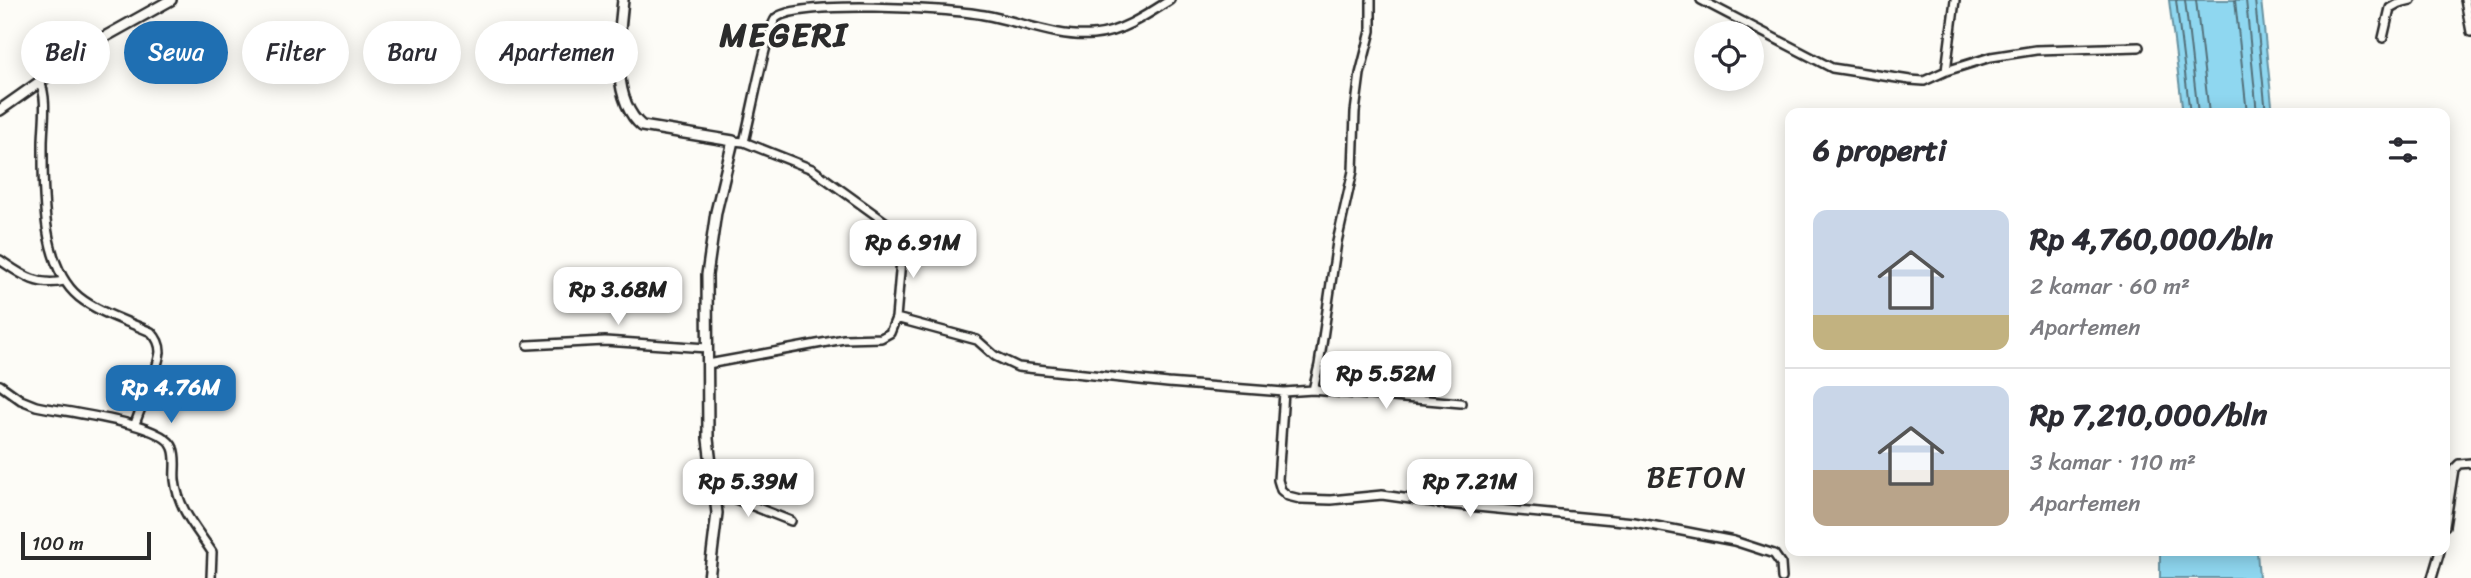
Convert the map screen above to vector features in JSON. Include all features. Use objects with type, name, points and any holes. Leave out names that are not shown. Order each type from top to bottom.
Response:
[{"type":"street","points":[[110,34],[171,0]]},
{"type":"street","points":[[623,0],[620,27],[621,85],[624,102],[632,118],[642,126],[744,142],[812,169],[895,229],[901,239],[896,318],[890,333],[881,338],[844,339],[708,363]]},
{"type":"street","points":[[744,142],[762,60],[775,19],[790,4],[850,0],[903,4],[985,15],[1075,35],[1097,35],[1126,25],[1170,0]]},
{"type":"street","points":[[1313,390],[1337,242],[1353,171],[1360,74],[1371,31],[1371,0]]},
{"type":"street","points":[[1700,0],[1832,68],[1924,81],[1946,71],[1992,57],[2036,50],[2139,47]]},
{"type":"street","points":[[1946,71],[1955,0]]},
{"type":"street","points":[[2383,38],[2390,8],[2411,0]]},
{"type":"street","points":[[2465,0],[2471,32]]},
{"type":"street","points":[[0,110],[35,84]]},
{"type":"street","points":[[41,84],[44,98],[43,193],[51,250],[64,281],[78,296],[96,308],[151,332],[157,338],[160,352],[135,424]]},
{"type":"street","points":[[709,578],[717,513],[708,439],[707,275],[716,212],[733,141]]},
{"type":"street","points":[[0,260],[26,278],[40,283],[64,281]]},
{"type":"street","points":[[896,318],[977,340],[995,356],[1018,367],[1168,383],[1284,392],[1313,390],[1461,404]]},
{"type":"street","points":[[528,345],[605,341],[707,348]]},
{"type":"street","points":[[0,385],[21,400],[36,406],[135,424],[155,432],[173,446],[179,498],[194,527],[212,552],[211,578]]},
{"type":"street","points":[[1284,392],[1278,480],[1281,489],[1288,496],[1331,500],[1382,495],[1446,504],[1634,522],[1734,541],[1774,554],[1781,564],[1782,578]]},
{"type":"street","points":[[2450,494],[2454,468],[2459,464],[2471,463]]},
{"type":"street","points":[[715,491],[791,521]]},
{"type":"street","points":[[2432,578],[2439,556]]},
{"type":"water","points":[[2169,0],[2261,0],[2272,108],[2182,108]]},
{"type":"water","points":[[2160,556],[2257,556],[2259,578],[2160,578]]},
{"type":"district","name":"MEGERI","points":[[784,35]]},
{"type":"district","name":"BETON","points":[[1697,477]]}]
